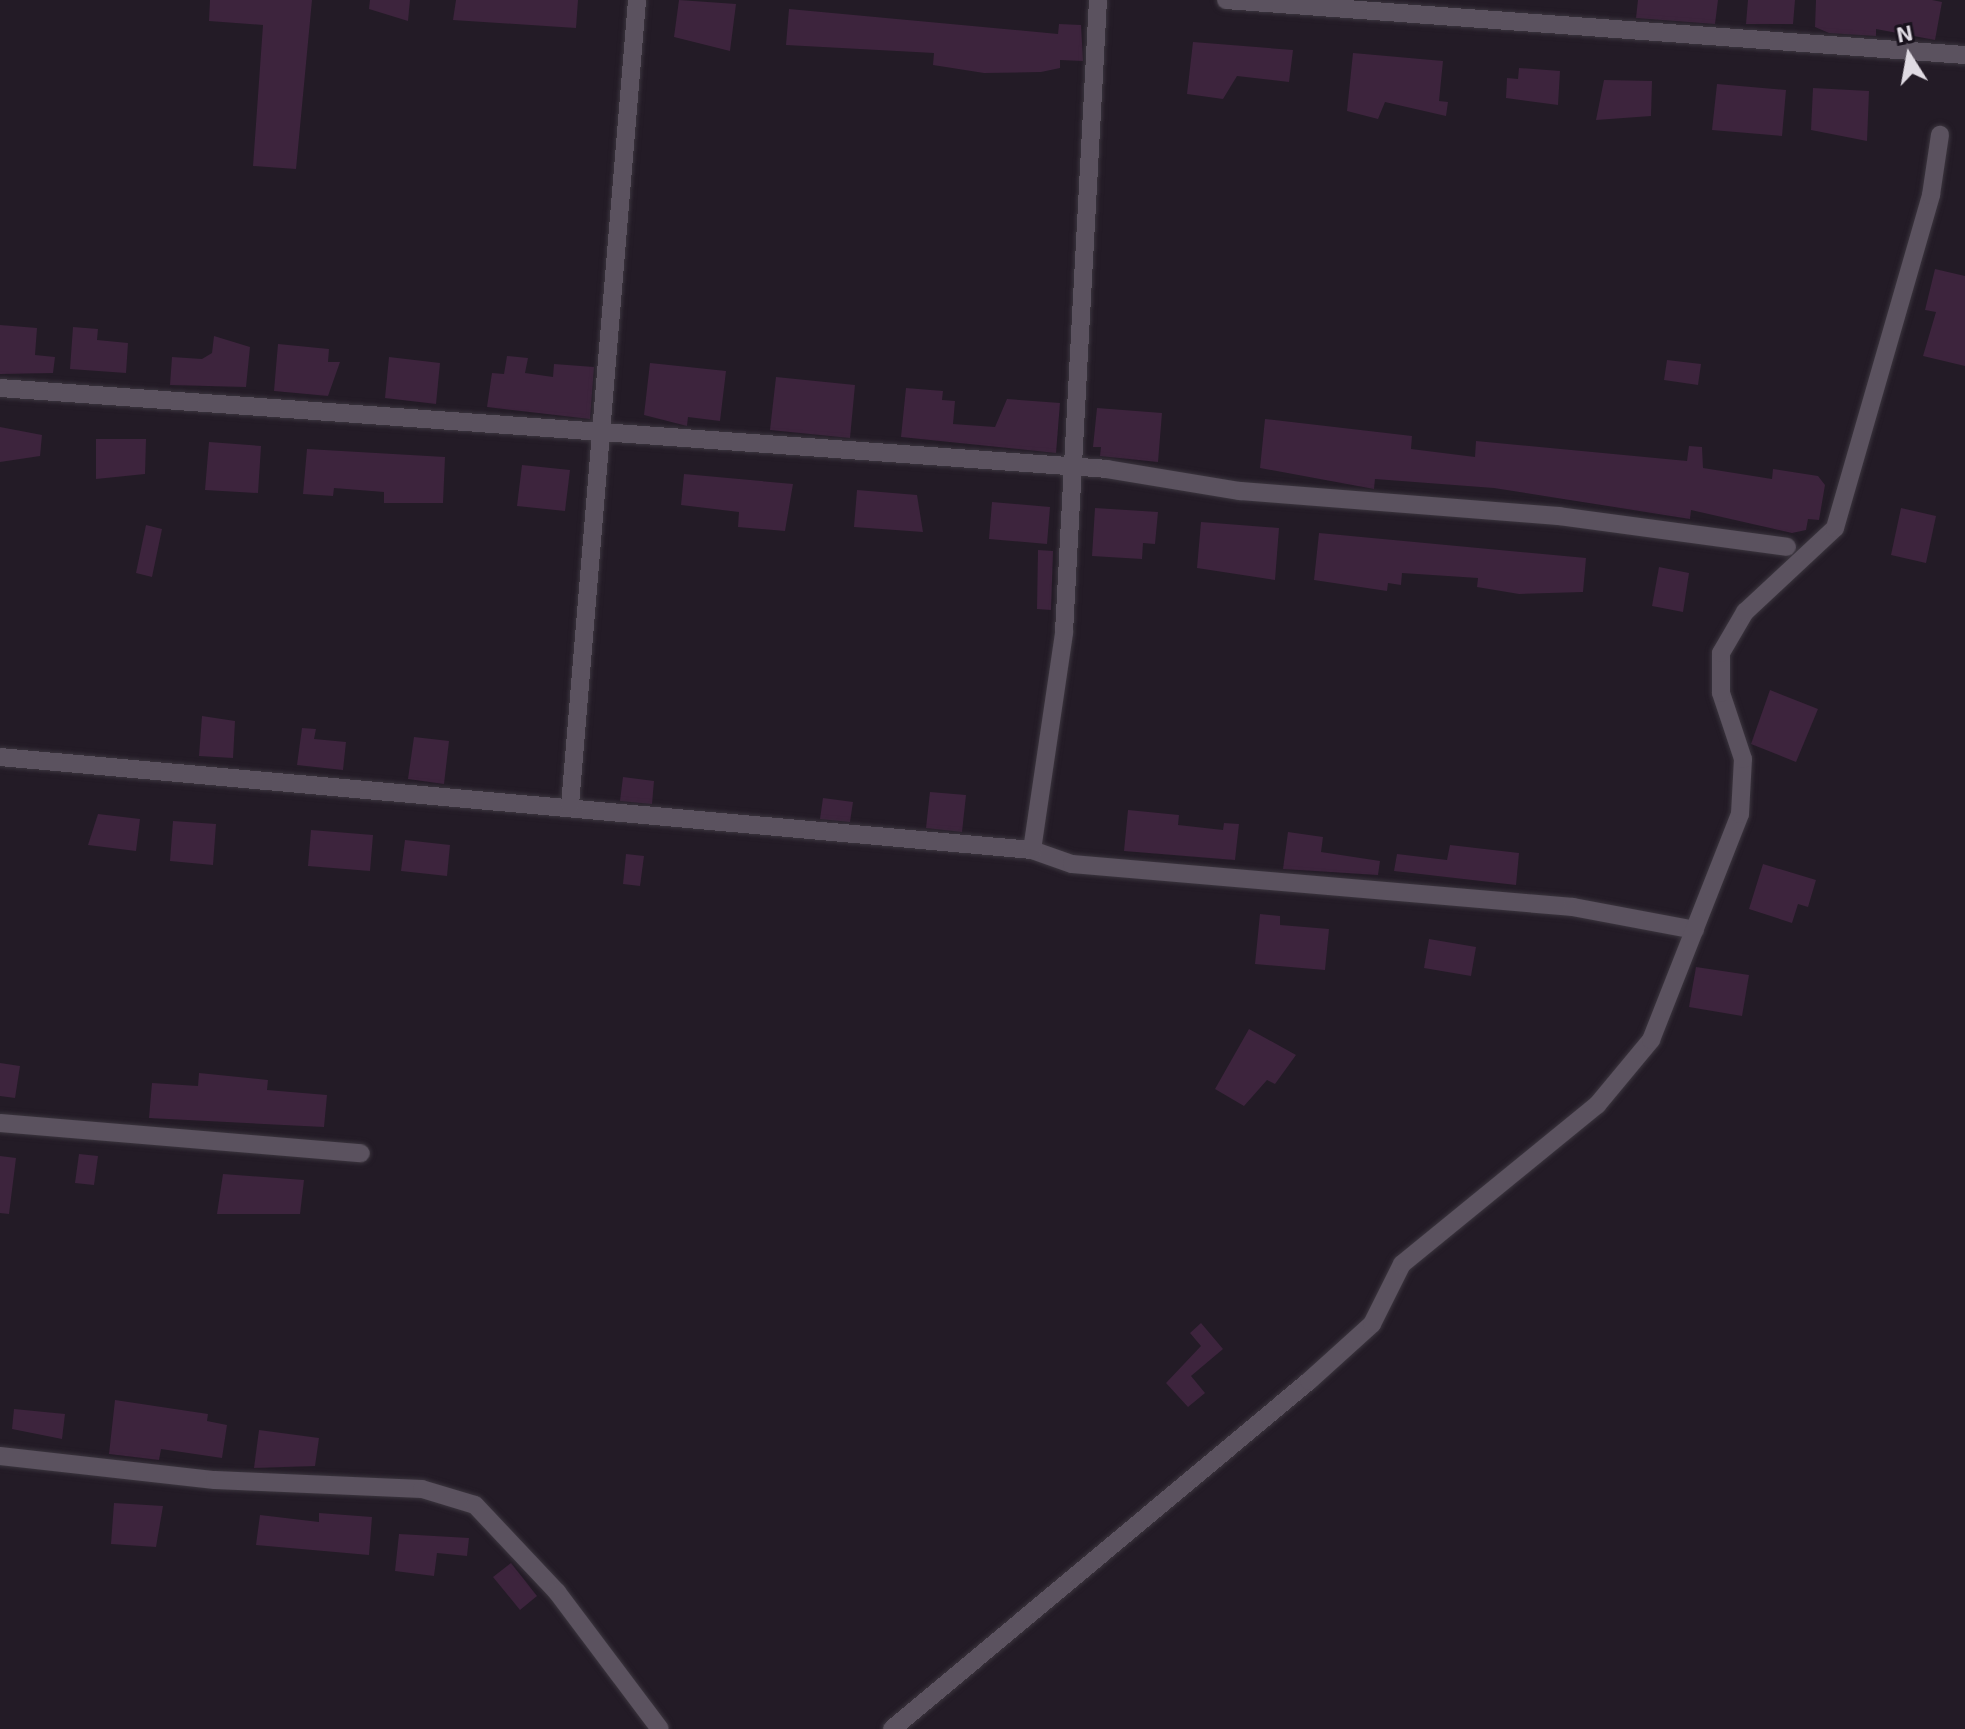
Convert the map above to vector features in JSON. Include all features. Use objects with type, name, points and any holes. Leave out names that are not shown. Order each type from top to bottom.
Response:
[{"type":"street","points":[[570,805],[637,0]]},
{"type":"street","points":[[1032,850],[1064,632],[1098,0]]},
{"type":"street","points":[[1226,0],[1965,55]]},
{"type":"street","points":[[892,1729],[1309,1381],[1372,1324],[1402,1264],[1597,1105],[1669,1009],[1695,930],[1740,814],[1744,786],[1718,677],[1721,653],[1745,612],[1835,528],[1931,195],[1940,135]]},
{"type":"street","points":[[0,388],[1073,468],[1787,547]]},
{"type":"street","points":[[0,757],[570,805],[1032,850],[1072,864],[1573,907],[1695,930]]},
{"type":"street","points":[[0,1123],[361,1153]]},
{"type":"street","points":[[0,1456],[215,1480],[422,1489],[475,1505],[557,1592],[660,1729]]},
{"type":"building","points":[[210,0],[312,0],[296,169],[253,166],[263,25],[209,21]]},
{"type":"building","points":[[370,0],[410,0],[408,21],[369,9]]},
{"type":"building","points":[[456,0],[578,0],[576,28],[453,20]]},
{"type":"building","points":[[679,0],[736,4],[730,51],[674,37]]},
{"type":"building","points":[[1638,0],[1718,0],[1715,24],[1636,18]]},
{"type":"building","points":[[1748,0],[1795,0],[1793,24],[1746,24]]},
{"type":"building","points":[[1816,0],[1942,2],[1935,40],[1876,29],[1876,36],[1829,33],[1815,27]]},
{"type":"building","points":[[789,9],[1058,34],[1059,24],[1081,25],[1083,61],[1060,60],[1060,68],[1041,72],[984,73],[933,65],[934,53],[786,45]]},
{"type":"building","points":[[1193,42],[1293,50],[1289,82],[1237,76],[1223,99],[1187,94]]},
{"type":"building","points":[[1353,53],[1443,61],[1439,101],[1448,102],[1446,116],[1385,102],[1378,119],[1347,111]]},
{"type":"building","points":[[1519,68],[1560,71],[1558,105],[1506,98],[1507,78],[1518,79]]},
{"type":"building","points":[[1604,80],[1652,81],[1651,116],[1596,120]]},
{"type":"building","points":[[1717,84],[1786,90],[1782,136],[1712,130]]},
{"type":"building","points":[[1813,88],[1869,91],[1867,141],[1811,130]]},
{"type":"building","points":[[1935,269],[1965,276],[1965,366],[1923,356],[1936,312],[1925,310]]},
{"type":"building","points":[[0,325],[37,328],[35,355],[55,357],[53,373],[0,374]]},
{"type":"building","points":[[73,327],[98,329],[97,340],[128,343],[126,373],[70,369]]},
{"type":"building","points":[[214,336],[250,347],[246,387],[170,385],[172,357],[202,359],[212,353]]},
{"type":"building","points":[[278,344],[329,349],[328,362],[340,362],[328,396],[274,391]]},
{"type":"building","points":[[507,356],[528,358],[525,373],[553,377],[554,364],[594,367],[590,419],[487,407],[492,373],[504,374]]},
{"type":"building","points":[[389,357],[440,363],[436,404],[385,398]]},
{"type":"building","points":[[1667,360],[1701,364],[1698,385],[1664,380]]},
{"type":"building","points":[[650,363],[726,371],[720,421],[688,417],[687,426],[644,415]]},
{"type":"building","points":[[776,377],[855,385],[850,438],[770,430]]},
{"type":"building","points":[[906,388],[943,391],[942,400],[955,401],[953,424],[995,427],[1007,399],[1060,403],[1056,453],[901,437]]},
{"type":"building","points":[[1097,408],[1162,413],[1158,462],[1100,456],[1101,447],[1093,447]]},
{"type":"building","points":[[1265,419],[1412,436],[1411,449],[1475,457],[1476,441],[1687,461],[1689,446],[1702,447],[1703,468],[1772,479],[1773,469],[1818,476],[1825,485],[1819,520],[1808,519],[1806,530],[1792,533],[1691,510],[1690,519],[1494,488],[1375,479],[1374,489],[1260,468]]},
{"type":"building","points":[[0,427],[42,435],[40,456],[0,462]]},
{"type":"building","points":[[96,439],[146,439],[145,474],[96,479]]},
{"type":"building","points":[[209,442],[261,446],[258,493],[205,490]]},
{"type":"building","points":[[307,449],[445,457],[443,503],[384,503],[384,492],[334,488],[333,496],[303,494]]},
{"type":"building","points":[[522,465],[570,470],[565,511],[517,506]]},
{"type":"building","points":[[684,474],[793,484],[785,531],[738,527],[739,512],[681,505]]},
{"type":"building","points":[[857,490],[917,495],[923,532],[854,527]]},
{"type":"building","points":[[992,502],[1050,507],[1047,544],[989,539]]},
{"type":"building","points":[[1095,508],[1158,512],[1155,544],[1143,543],[1142,559],[1092,556]]},
{"type":"building","points":[[1901,508],[1936,516],[1926,563],[1891,555]]},
{"type":"building","points":[[1201,522],[1279,528],[1275,580],[1197,568]]},
{"type":"building","points":[[146,525],[162,529],[152,577],[136,573]]},
{"type":"building","points":[[1319,533],[1586,558],[1583,592],[1519,594],[1477,587],[1478,578],[1402,573],[1401,585],[1388,583],[1387,591],[1314,580]]},
{"type":"building","points":[[1038,550],[1053,551],[1051,610],[1037,609]]},
{"type":"building","points":[[1659,567],[1689,573],[1683,612],[1652,606]]},
{"type":"building","points":[[1770,690],[1818,709],[1796,762],[1751,744]]},
{"type":"building","points":[[202,716],[235,721],[233,758],[199,756]]},
{"type":"building","points":[[302,728],[316,729],[314,739],[346,742],[343,770],[297,765]]},
{"type":"building","points":[[414,737],[449,741],[444,784],[408,779]]},
{"type":"building","points":[[623,777],[654,781],[652,804],[620,801]]},
{"type":"building","points":[[930,792],[966,795],[962,832],[926,828]]},
{"type":"building","points":[[823,798],[853,802],[850,822],[820,819]]},
{"type":"building","points":[[1128,810],[1179,815],[1178,825],[1223,830],[1224,823],[1239,824],[1235,860],[1124,851]]},
{"type":"building","points":[[98,814],[140,819],[136,851],[88,845]]},
{"type":"building","points":[[173,821],[216,824],[213,865],[170,861]]},
{"type":"building","points":[[311,830],[373,835],[370,871],[308,866]]},
{"type":"building","points":[[1288,832],[1323,837],[1321,852],[1380,861],[1378,875],[1283,869]]},
{"type":"building","points":[[405,840],[450,845],[447,876],[401,871]]},
{"type":"building","points":[[1450,845],[1519,853],[1516,885],[1394,871],[1397,854],[1447,860]]},
{"type":"building","points":[[626,854],[644,856],[640,886],[623,884]]},
{"type":"building","points":[[1763,864],[1816,880],[1808,907],[1798,904],[1792,923],[1749,909]]},
{"type":"building","points":[[1260,914],[1280,916],[1280,925],[1329,929],[1325,970],[1255,964]]},
{"type":"building","points":[[1429,939],[1476,947],[1471,976],[1424,968]]},
{"type":"building","points":[[1696,967],[1749,975],[1742,1016],[1689,1007]]},
{"type":"building","points":[[1249,1029],[1296,1055],[1275,1084],[1267,1080],[1244,1106],[1215,1089]]},
{"type":"building","points":[[0,1063],[20,1066],[15,1098],[0,1096]]},
{"type":"building","points":[[199,1073],[268,1080],[267,1090],[327,1095],[324,1127],[149,1118],[152,1083],[198,1086]]},
{"type":"building","points":[[79,1154],[98,1156],[94,1185],[75,1183]]},
{"type":"building","points":[[0,1156],[16,1158],[9,1214],[0,1213]]},
{"type":"building","points":[[223,1174],[304,1180],[300,1214],[217,1214]]},
{"type":"building","points":[[1201,1323],[1223,1349],[1191,1376],[1205,1393],[1188,1407],[1166,1383],[1201,1346],[1190,1333]]},
{"type":"building","points":[[115,1400],[208,1414],[207,1421],[227,1425],[222,1458],[161,1449],[159,1460],[109,1454]]},
{"type":"building","points":[[14,1409],[65,1414],[62,1439],[12,1429]]},
{"type":"building","points":[[259,1430],[319,1438],[315,1466],[254,1468]]},
{"type":"building","points":[[114,1503],[163,1506],[156,1547],[111,1544]]},
{"type":"building","points":[[319,1513],[372,1517],[369,1555],[256,1545],[260,1515],[319,1522]]},
{"type":"building","points":[[399,1534],[469,1538],[467,1556],[437,1553],[434,1576],[395,1571]]},
{"type":"building","points":[[511,1563],[537,1596],[520,1610],[493,1577]]}]
